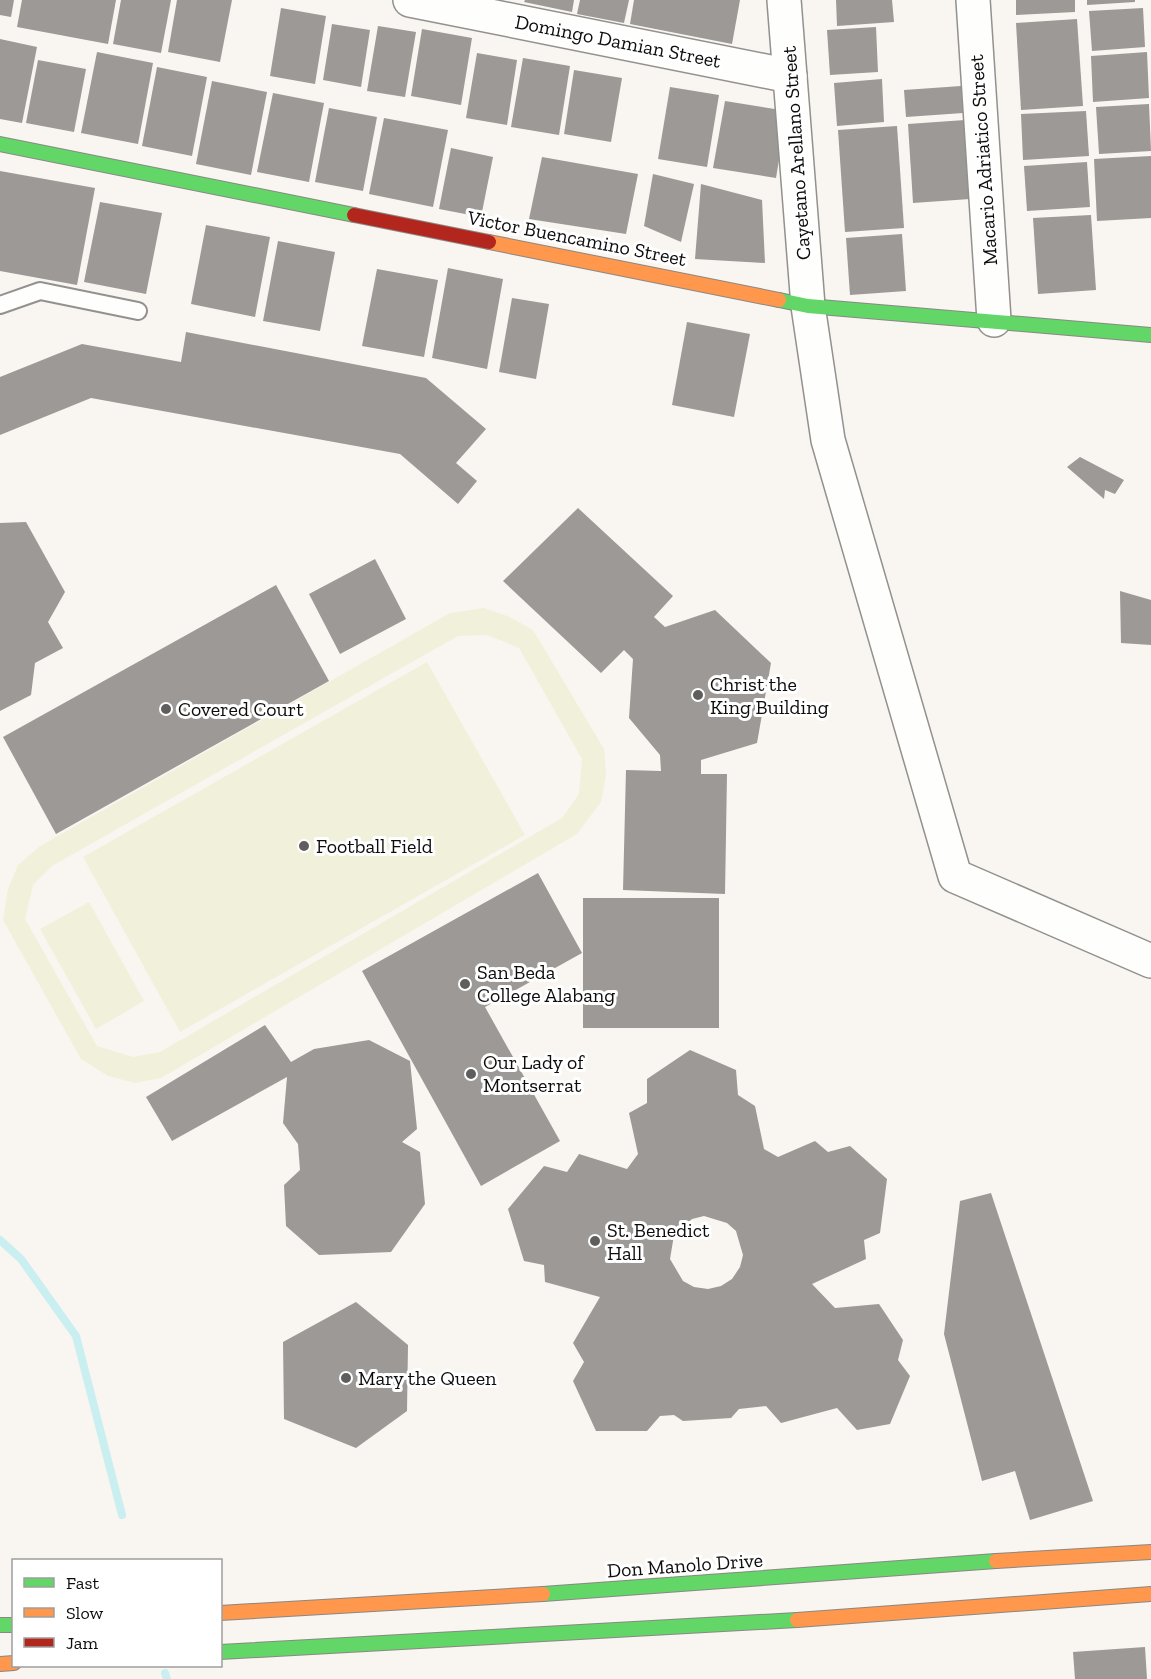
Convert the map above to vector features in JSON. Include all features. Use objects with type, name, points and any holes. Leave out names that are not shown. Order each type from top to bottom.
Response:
[{"type":"street","name":"Domingo Damian Street","points":[[410,0],[790,76]]},
{"type":"street","name":"Cayetano Arellano Street","points":[[784,0],[807,306],[828,440],[955,876],[1151,961]]},
{"type":"street","name":"Macario Adriatico Street","points":[[973,0],[994,320]]},
{"type":"street","name":"Victor Buencamino Street","points":[[0,144],[807,306],[1151,335]]},
{"type":"street","name":"Don Manolo Drive","points":[[222,1613],[470,1603],[1151,1552]]},
{"type":"street","points":[[222,1652],[906,1606],[1151,1594]]},
{"type":"lane","points":[[0,305],[40,291],[138,311]]},
{"type":"green space","points":[[484,608],[510,617],[533,630],[604,749],[606,775],[601,802],[577,834],[161,1078],[135,1083],[108,1076],[81,1059],[3,920],[8,889],[18,865],[40,846],[450,613]],"holes":[[[487,635],[519,648],[582,759],[579,794],[562,818],[160,1052],[133,1057],[97,1046],[25,919],[33,885],[52,866],[458,636]]]},
{"type":"green space","name":"Football Field","points":[[427,662],[525,835],[180,1032],[83,857]]},
{"type":"green space","points":[[89,902],[144,1001],[96,1029],[40,929]]},
{"type":"building","points":[[0,0],[14,0],[11,17],[0,15]]},
{"type":"building","points":[[22,0],[116,0],[108,44],[17,27]]},
{"type":"building","points":[[121,0],[171,0],[161,53],[113,44]]},
{"type":"building","points":[[177,0],[232,0],[220,62],[168,52]]},
{"type":"building","points":[[525,0],[574,0],[572,12],[524,2]]},
{"type":"building","points":[[580,0],[629,0],[624,23],[577,14]]},
{"type":"building","points":[[634,0],[740,0],[732,44],[630,24]]},
{"type":"building","points":[[836,0],[892,0],[894,22],[837,26]]},
{"type":"building","points":[[1016,0],[1075,0],[1075,12],[1016,15]]},
{"type":"building","points":[[1087,0],[1135,0],[1135,2],[1087,5]]},
{"type":"building","points":[[281,8],[326,16],[315,84],[270,76]]},
{"type":"building","points":[[1143,8],[1145,47],[1092,51],[1089,11]]},
{"type":"building","points":[[1077,19],[1083,106],[1021,110],[1016,23]]},
{"type":"building","points":[[332,24],[370,30],[361,87],[323,80]]},
{"type":"building","points":[[378,26],[416,32],[405,97],[367,91]]},
{"type":"building","points":[[876,27],[878,72],[830,75],[827,30]]},
{"type":"building","points":[[422,29],[472,38],[461,105],[411,96]]},
{"type":"building","points":[[0,39],[37,47],[22,123],[0,119]]},
{"type":"building","points":[[97,52],[153,63],[138,144],[81,133]]},
{"type":"building","points":[[1147,52],[1149,98],[1093,102],[1091,56]]},
{"type":"building","points":[[477,53],[517,60],[507,125],[466,118]]},
{"type":"building","points":[[523,58],[570,66],[559,135],[511,127]]},
{"type":"building","points":[[38,60],[86,69],[74,132],[26,123]]},
{"type":"building","points":[[157,67],[207,77],[192,156],[142,146]]},
{"type":"building","points":[[574,70],[622,78],[611,142],[564,134]]},
{"type":"building","points":[[882,79],[884,122],[837,126],[834,83]]},
{"type":"building","points":[[212,81],[267,92],[251,175],[196,164]]},
{"type":"building","points":[[961,86],[963,113],[906,117],[904,90]]},
{"type":"building","points":[[670,87],[719,95],[707,167],[658,159]]},
{"type":"building","points":[[273,93],[324,103],[309,182],[257,172]]},
{"type":"building","points":[[725,101],[787,111],[776,178],[713,168]]},
{"type":"building","points":[[1149,104],[1151,151],[1099,154],[1096,107]]},
{"type":"building","points":[[329,108],[377,117],[363,191],[315,182]]},
{"type":"building","points":[[1086,111],[1089,156],[1023,160],[1021,114]]},
{"type":"building","points":[[384,118],[448,130],[433,207],[369,194]]},
{"type":"building","points":[[965,120],[970,199],[913,203],[908,124]]},
{"type":"building","points":[[897,126],[904,228],[845,232],[838,130]]},
{"type":"building","points":[[451,148],[493,157],[481,217],[439,209]]},
{"type":"building","points":[[1151,156],[1151,218],[1097,221],[1094,159]]},
{"type":"building","points":[[542,157],[638,174],[626,234],[529,219]]},
{"type":"building","points":[[1087,162],[1090,207],[1027,211],[1024,166]]},
{"type":"building","points":[[0,171],[95,188],[77,285],[0,271]]},
{"type":"building","points":[[653,174],[694,184],[681,242],[644,226]]},
{"type":"building","points":[[701,184],[762,200],[765,263],[695,259]]},
{"type":"building","points":[[100,202],[162,213],[146,294],[84,282]]},
{"type":"building","points":[[1091,215],[1096,290],[1038,294],[1033,218]]},
{"type":"building","points":[[206,225],[270,237],[255,317],[191,304]]},
{"type":"building","points":[[902,234],[906,291],[850,295],[846,238]]},
{"type":"building","points":[[278,241],[335,252],[320,331],[263,321]]},
{"type":"building","points":[[448,268],[503,279],[487,369],[432,358]]},
{"type":"building","points":[[377,269],[438,280],[424,357],[362,346]]},
{"type":"building","points":[[512,298],[549,304],[536,379],[499,372]]},
{"type":"building","points":[[687,322],[750,334],[734,417],[672,405]]},
{"type":"building","points":[[186,332],[426,378],[486,429],[456,463],[477,481],[458,504],[400,454],[91,398],[0,435],[0,377],[82,344],[181,362]]},
{"type":"building","points":[[1080,457],[1124,480],[1115,494],[1105,490],[1104,499],[1067,467]]},
{"type":"building","name":"Christ the King Building","points":[[578,508],[673,596],[654,617],[665,627],[715,610],[771,663],[757,743],[701,760],[701,774],[727,774],[725,894],[623,890],[626,770],[661,771],[660,755],[629,718],[633,659],[624,650],[601,673],[503,581]]},
{"type":"building","points":[[26,522],[65,592],[48,622],[63,648],[35,663],[31,695],[0,711],[0,523]]},
{"type":"building","points":[[375,559],[406,619],[340,654],[309,594]]},
{"type":"building","name":"Covered Court","points":[[276,585],[329,681],[56,834],[3,737]]},
{"type":"building","points":[[1120,591],[1151,600],[1151,645],[1121,643]]},
{"type":"building","name":"Our Lady of Montserrat","points":[[538,873],[582,953],[485,1007],[560,1141],[481,1186],[362,971]]},
{"type":"building","points":[[583,898],[719,898],[719,1028],[583,1028]]},
{"type":"building","points":[[265,1025],[291,1062],[314,1049],[369,1040],[410,1061],[417,1129],[402,1142],[420,1152],[425,1204],[391,1252],[319,1255],[286,1226],[284,1185],[300,1170],[298,1144],[283,1123],[287,1077],[172,1141],[146,1097]]},
{"type":"building","name":"St. Benedict Hall","points":[[690,1050],[736,1070],[738,1095],[755,1106],[764,1149],[778,1157],[815,1141],[828,1152],[850,1146],[887,1179],[880,1233],[864,1240],[866,1259],[812,1284],[835,1308],[879,1304],[903,1340],[898,1360],[910,1376],[890,1424],[857,1430],[837,1408],[781,1423],[766,1406],[739,1409],[731,1418],[683,1421],[674,1415],[660,1416],[647,1431],[596,1431],[573,1381],[584,1362],[573,1343],[600,1297],[545,1282],[544,1265],[524,1261],[508,1209],[544,1166],[567,1172],[579,1154],[627,1169],[638,1154],[629,1113],[647,1103],[647,1079]],"holes":[[[704,1216],[727,1223],[736,1231],[743,1255],[740,1267],[732,1279],[721,1286],[708,1289],[694,1287],[683,1281],[670,1259],[674,1235],[692,1219]]]},
{"type":"building","points":[[991,1193],[1093,1501],[1030,1520],[1015,1471],[982,1481],[944,1334],[960,1201]]},
{"type":"building","name":"Mary the Queen","points":[[356,1302],[408,1345],[407,1411],[356,1448],[284,1419],[283,1342]]},
{"type":"building","points":[[1145,1647],[1147,1679],[1075,1679],[1073,1652]]},
{"type":"waterway","points":[[0,1240],[21,1259],[76,1336],[122,1515]]},
{"type":"waterway","points":[[165,1673],[167,1679]]},
{"type":"traffic: fast","points":[[0,144],[354,215]]},
{"type":"traffic: fast","points":[[779,300],[808,306],[1151,335]]},
{"type":"traffic: fast","points":[[543,1594],[996,1561]]},
{"type":"traffic: fast","points":[[222,1652],[797,1620]]},
{"type":"traffic: fast","points":[[0,1625],[12,1625]]},
{"type":"traffic: slow","points":[[489,242],[779,300]]},
{"type":"traffic: slow","points":[[996,1561],[1151,1552]]},
{"type":"traffic: slow","points":[[222,1613],[543,1594]]},
{"type":"traffic: slow","points":[[797,1620],[1151,1594]]},
{"type":"traffic: slow","points":[[0,1664],[12,1663]]},
{"type":"traffic: jam","points":[[354,215],[489,242]]},
{"type":"place","name":"Christ the King Building","points":[[698,695]]},
{"type":"place","name":"Covered Court","points":[[166,709]]},
{"type":"place","name":"Football Field","points":[[304,846]]},
{"type":"place","name":"San Beda College Alabang","points":[[465,984]]},
{"type":"place","name":"Our Lady of Montserrat","points":[[471,1074]]},
{"type":"place","name":"St. Benedict Hall","points":[[595,1241]]},
{"type":"place","name":"Mary the Queen","points":[[346,1378]]}]
